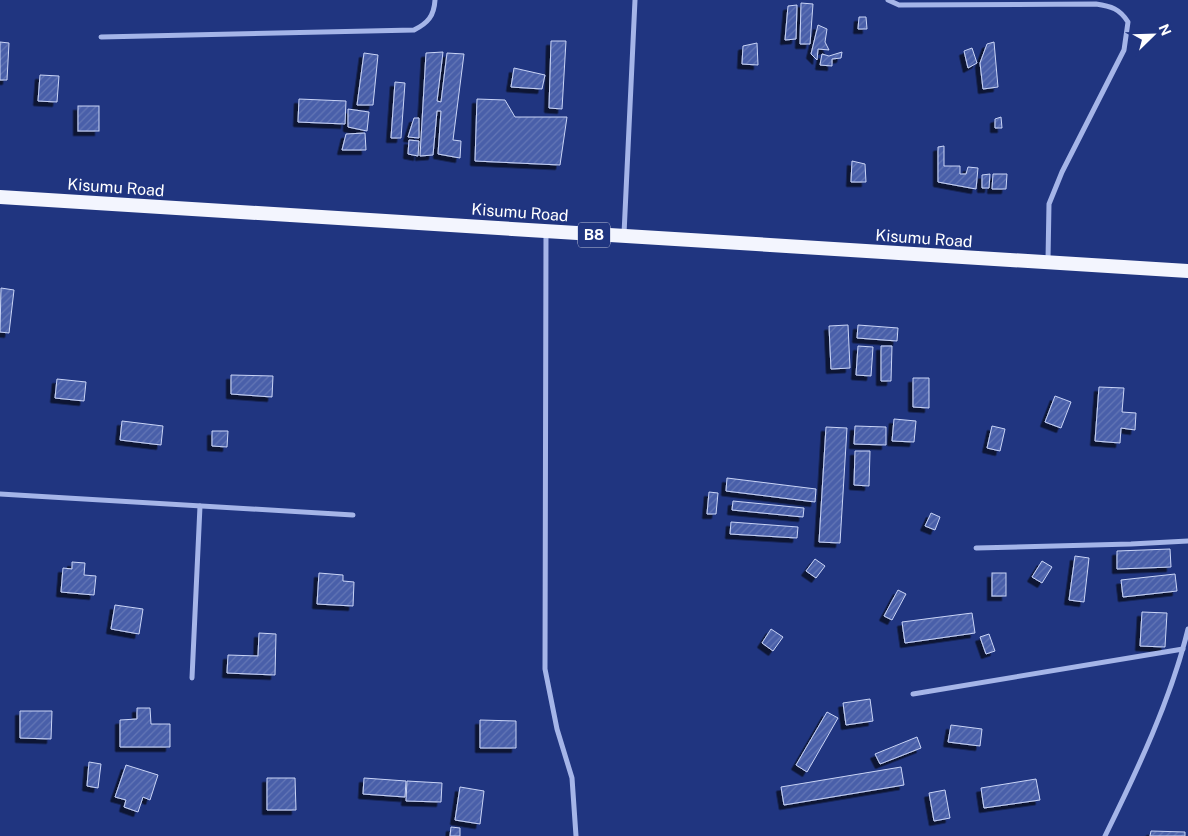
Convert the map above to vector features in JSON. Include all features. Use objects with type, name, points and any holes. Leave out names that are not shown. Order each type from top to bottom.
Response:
[{"type":"highway","name":"Kisumu Road","points":[[0,197],[1048,264],[1188,271]]},
{"type":"street","points":[[101,36],[414,30],[433,15],[434,0]]},
{"type":"street","points":[[624,237],[635,0]]},
{"type":"street","points":[[888,0],[899,5],[1096,4],[1122,12],[1128,22],[1124,50],[1079,138],[1050,204],[1048,264]]},
{"type":"street","points":[[546,231],[545,669],[557,729],[572,778],[576,836]]},
{"type":"street","points":[[0,494],[353,515]]},
{"type":"street","points":[[192,678],[200,506]]},
{"type":"street","points":[[976,548],[1188,541]]},
{"type":"street","points":[[1105,836],[1128,787],[1183,650],[1188,629]]},
{"type":"street","points":[[913,694],[1183,650]]},
{"type":"building","points":[[801,3],[813,4],[810,44],[800,44]]},
{"type":"building","points":[[797,5],[796,39],[785,40],[788,6]]},
{"type":"building","points":[[859,17],[866,17],[867,29],[858,29]]},
{"type":"building","points":[[818,25],[827,29],[825,42],[829,50],[818,49],[817,60],[811,54]]},
{"type":"building","points":[[551,41],[566,41],[562,109],[549,108]]},
{"type":"building","points":[[0,42],[9,43],[7,80],[0,80]]},
{"type":"building","points":[[994,42],[998,87],[983,89],[980,63],[987,44]]},
{"type":"building","points":[[757,43],[758,65],[742,64],[743,46]]},
{"type":"building","points":[[972,48],[977,63],[968,68],[964,51]]},
{"type":"building","points":[[443,52],[437,101],[441,102],[447,53],[464,54],[453,140],[461,141],[460,158],[438,154],[441,111],[437,111],[433,155],[420,156],[426,53]]},
{"type":"building","points":[[842,52],[841,58],[832,59],[832,66],[820,65],[822,54],[829,56]]},
{"type":"building","points":[[364,53],[378,55],[373,105],[357,105]]},
{"type":"building","points":[[514,68],[545,75],[542,89],[511,87]]},
{"type":"building","points":[[40,75],[59,76],[57,102],[38,101]]},
{"type":"building","points":[[395,82],[405,83],[401,138],[391,138]]},
{"type":"building","points":[[299,99],[346,101],[345,124],[298,122]]},
{"type":"building","points":[[477,99],[505,100],[515,117],[567,117],[560,165],[475,161]]},
{"type":"building","points":[[78,106],[99,106],[99,131],[78,131]]},
{"type":"building","points":[[348,109],[369,112],[367,131],[348,127]]},
{"type":"building","points":[[1001,117],[1002,128],[995,128],[995,119]]},
{"type":"building","points":[[414,118],[419,118],[419,138],[408,137]]},
{"type":"building","points":[[365,133],[366,150],[342,150],[346,134]]},
{"type":"building","points":[[409,140],[419,141],[418,156],[408,154]]},
{"type":"building","points":[[944,146],[944,166],[960,166],[960,174],[966,174],[968,167],[978,168],[976,189],[938,182],[938,147]]},
{"type":"building","points":[[852,161],[865,164],[866,182],[851,182]]},
{"type":"building","points":[[990,174],[989,188],[982,188],[982,175]]},
{"type":"building","points":[[993,174],[1007,174],[1006,189],[992,189]]},
{"type":"building","points":[[1,288],[14,290],[9,333],[0,332]]},
{"type":"building","points":[[848,325],[850,368],[831,369],[829,326]]},
{"type":"building","points":[[858,325],[898,328],[897,341],[857,338]]},
{"type":"building","points":[[858,346],[873,347],[871,376],[856,375]]},
{"type":"building","points":[[881,346],[892,346],[891,381],[881,381]]},
{"type":"building","points":[[231,375],[273,376],[272,397],[231,394]]},
{"type":"building","points":[[913,378],[929,378],[929,408],[913,407]]},
{"type":"building","points":[[57,379],[86,382],[84,401],[55,398]]},
{"type":"building","points":[[1099,387],[1124,388],[1122,412],[1136,413],[1135,430],[1121,428],[1120,443],[1095,441]]},
{"type":"building","points":[[1055,396],[1071,402],[1061,428],[1045,422]]},
{"type":"building","points":[[894,419],[916,421],[914,442],[892,441]]},
{"type":"building","points":[[122,421],[163,426],[161,445],[120,440]]},
{"type":"building","points":[[855,426],[886,427],[886,445],[854,444]]},
{"type":"building","points":[[992,426],[1005,429],[1000,451],[987,448]]},
{"type":"building","points":[[826,427],[847,428],[840,543],[819,542]]},
{"type":"building","points":[[212,431],[228,431],[227,447],[212,446]]},
{"type":"building","points":[[855,451],[870,451],[869,486],[854,485]]},
{"type":"building","points":[[727,478],[816,489],[815,502],[726,491]]},
{"type":"building","points":[[709,492],[718,493],[716,514],[707,514]]},
{"type":"building","points":[[733,501],[804,508],[803,517],[732,510]]},
{"type":"building","points":[[931,513],[940,517],[935,530],[925,526]]},
{"type":"building","points":[[731,522],[798,527],[797,538],[730,534]]},
{"type":"building","points":[[1170,549],[1171,567],[1117,569],[1117,551]]},
{"type":"building","points":[[1075,556],[1089,558],[1084,602],[1069,600]]},
{"type":"building","points":[[815,559],[825,566],[816,578],[806,571]]},
{"type":"building","points":[[1042,561],[1052,567],[1042,583],[1032,577]]},
{"type":"building","points":[[72,562],[85,563],[84,575],[96,576],[94,595],[61,592],[63,568],[72,569]]},
{"type":"building","points":[[319,573],[343,575],[343,581],[354,582],[353,606],[317,604]]},
{"type":"building","points":[[992,573],[1006,573],[1006,596],[992,596]]},
{"type":"building","points":[[1175,574],[1177,591],[1123,597],[1121,580]]},
{"type":"building","points":[[898,590],[906,594],[892,620],[884,616]]},
{"type":"building","points":[[115,605],[143,609],[139,634],[111,629]]},
{"type":"building","points":[[1142,612],[1167,613],[1165,647],[1140,646]]},
{"type":"building","points":[[972,613],[975,633],[905,643],[902,622]]},
{"type":"building","points":[[771,629],[783,637],[773,651],[762,643]]},
{"type":"building","points":[[259,633],[276,634],[275,675],[227,673],[228,655],[258,656]]},
{"type":"building","points":[[989,634],[995,651],[986,654],[980,637]]},
{"type":"building","points":[[870,699],[873,721],[846,725],[843,703]]},
{"type":"building","points":[[137,708],[150,708],[151,724],[170,724],[170,747],[120,747],[120,720],[137,719]]},
{"type":"building","points":[[20,711],[52,711],[51,739],[20,738]]},
{"type":"building","points":[[827,712],[838,718],[807,772],[796,765]]},
{"type":"building","points":[[480,720],[516,721],[516,748],[480,748]]},
{"type":"building","points":[[951,725],[982,729],[980,746],[948,742]]},
{"type":"building","points":[[917,737],[921,748],[880,764],[875,754]]},
{"type":"building","points":[[89,762],[101,764],[98,788],[87,786]]},
{"type":"building","points":[[126,765],[158,775],[150,800],[143,797],[138,812],[124,807],[126,800],[115,797]]},
{"type":"building","points":[[901,767],[904,785],[784,805],[781,787]]},
{"type":"building","points":[[267,778],[295,778],[296,810],[267,810]]},
{"type":"building","points":[[364,778],[406,781],[405,797],[363,794]]},
{"type":"building","points":[[1036,779],[1040,800],[984,808],[981,788]]},
{"type":"building","points":[[407,781],[442,783],[441,802],[406,801]]},
{"type":"building","points":[[460,787],[484,791],[480,824],[455,820]]},
{"type":"building","points":[[945,790],[950,818],[934,821],[929,793]]},
{"type":"building","points":[[451,827],[460,828],[460,836],[450,836]]},
{"type":"building","points":[[1151,831],[1185,832],[1185,836],[1150,836]]}]
